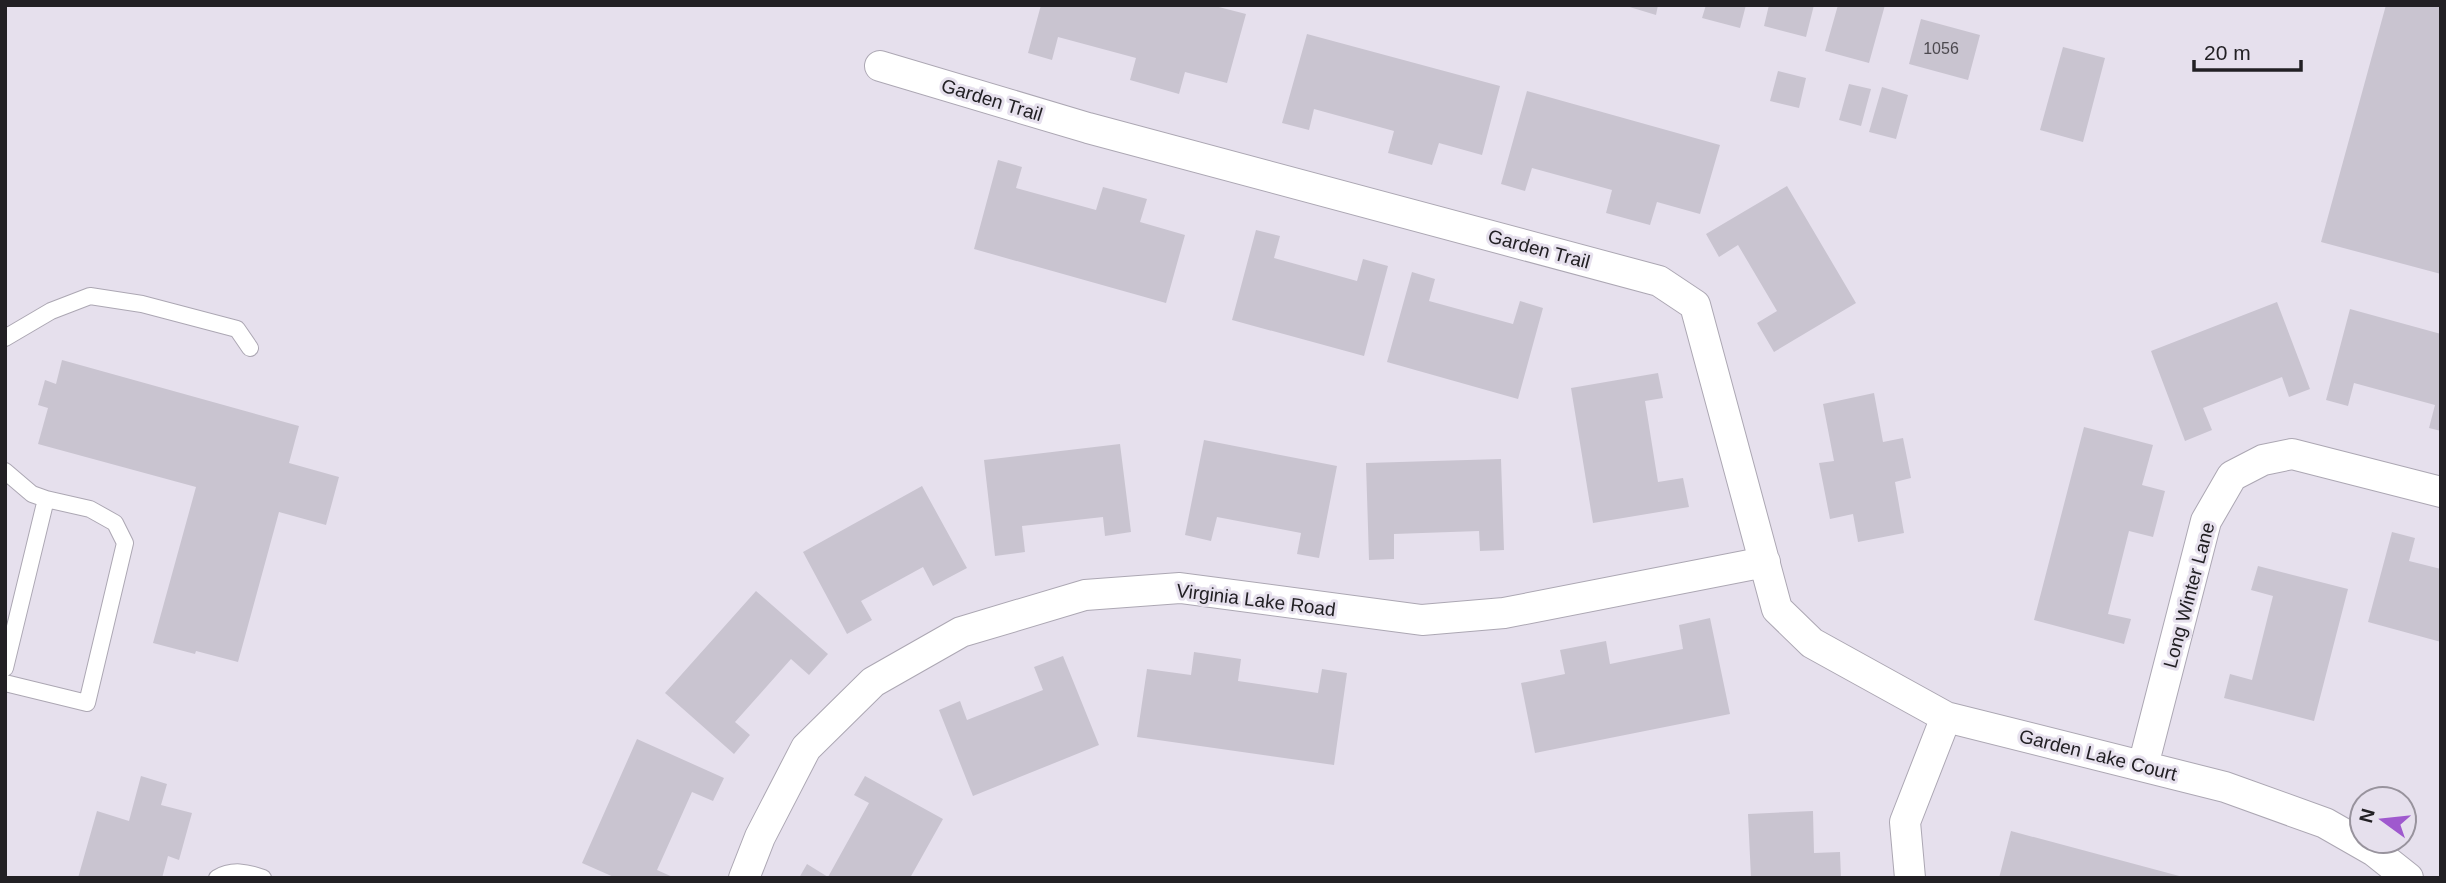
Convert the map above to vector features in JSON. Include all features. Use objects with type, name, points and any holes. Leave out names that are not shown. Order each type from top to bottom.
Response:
[{"type":"street","name":"Garden Trail","points":[[880,66],[1088,128],[1659,281],[1695,305],[1777,609],[1812,643],[1946,717]]},
{"type":"street","name":"Long Winter Lane","points":[[2143,766],[2206,521],[2232,476],[2263,460],[2291,454],[2441,492]]},
{"type":"street","name":"Virginia Lake Road","points":[[744,878],[760,837],[806,748],[873,682],[961,632],[1085,595],[1180,588],[1422,620],[1504,613],[1765,562]]},
{"type":"street","name":"Garden Lake Court","points":[[1946,717],[2249,795],[2325,822],[2374,851],[2408,878]]},
{"type":"street","points":[[1910,878],[1905,822],[1946,717]]},
{"type":"lane","points":[[5,338],[51,311],[90,296],[142,304],[237,329],[250,348]]},
{"type":"lane","points":[[5,471],[32,494],[90,509],[115,523],[125,544],[87,703],[5,683]]},
{"type":"lane","points":[[5,668],[46,499]]},
{"type":"lane","points":[[217,878],[228,872],[251,873],[263,878]]},
{"type":"building","points":[[1041,5],[1211,5],[1246,14],[1227,83],[1185,72],[1179,94],[1130,80],[1136,58],[1058,37],[1052,60],[1028,53]]},
{"type":"building","points":[[1623,5],[1658,5],[1656,15]]},
{"type":"building","points":[[1706,5],[1746,5],[1740,28],[1702,18]]},
{"type":"building","points":[[1769,5],[1814,5],[1806,37],[1764,26]]},
{"type":"building","points":[[1838,5],[1885,5],[1869,63],[1825,51]]},
{"type":"building","points":[[2386,5],[2441,5],[2441,274],[2321,242]]},
{"type":"building","points":[[1921,19],[1980,35],[1968,80],[1909,64]]},
{"type":"building","points":[[1307,34],[1500,86],[1482,155],[1439,143],[1432,165],[1388,153],[1394,131],[1314,109],[1309,130],[1282,123]]},
{"type":"building","points":[[2063,47],[2105,58],[2083,142],[2040,130]]},
{"type":"building","points":[[1778,71],[1806,78],[1799,108],[1770,101]]},
{"type":"building","points":[[1849,84],[1871,89],[1861,126],[1839,120]]},
{"type":"building","points":[[1882,87],[1908,95],[1896,139],[1869,132]]},
{"type":"building","points":[[1527,91],[1720,145],[1700,214],[1657,202],[1650,225],[1606,213],[1612,190],[1532,168],[1525,191],[1501,184]]},
{"type":"building","points":[[998,160],[1022,167],[1016,188],[1096,210],[1103,187],[1147,199],[1140,222],[1185,235],[1166,303],[974,249]]},
{"type":"building","points":[[1787,186],[1856,303],[1774,352],[1757,323],[1777,311],[1738,245],[1719,257],[1706,234]]},
{"type":"building","points":[[1256,230],[1280,236],[1274,258],[1357,281],[1363,259],[1388,266],[1364,356],[1232,320]]},
{"type":"building","points":[[1412,272],[1435,279],[1429,301],[1513,324],[1520,301],[1543,308],[1518,399],[1387,362]]},
{"type":"building","points":[[2277,302],[2310,389],[2289,397],[2282,377],[2203,408],[2212,430],[2185,441],[2151,351]]},
{"type":"building","points":[[2350,309],[2441,334],[2441,431],[2429,428],[2435,405],[2354,383],[2348,406],[2326,400]]},
{"type":"building","points":[[62,360],[299,426],[289,463],[339,477],[326,525],[279,512],[238,662],[153,643],[196,487],[38,444],[48,408],[38,405],[45,380],[56,384]]},
{"type":"building","points":[[1658,373],[1663,398],[1645,401],[1658,482],[1683,478],[1689,507],[1593,523],[1571,388]]},
{"type":"building","points":[[1874,393],[1883,442],[1903,438],[1911,478],[1895,482],[1904,533],[1858,542],[1853,514],[1830,519],[1819,463],[1834,461],[1823,404]]},
{"type":"building","points":[[2084,427],[2153,445],[2142,485],[2165,491],[2153,537],[2129,531],[2108,614],[2131,619],[2124,644],[2034,620]]},
{"type":"building","points":[[1204,440],[1337,466],[1319,558],[1297,554],[1301,533],[1217,517],[1211,541],[1185,535]]},
{"type":"building","points":[[1120,444],[1131,532],[1105,536],[1103,517],[1022,526],[1025,552],[995,556],[984,460]]},
{"type":"building","points":[[1501,459],[1504,550],[1480,551],[1479,531],[1394,534],[1394,559],[1369,560],[1366,463]]},
{"type":"building","points":[[922,486],[967,568],[933,586],[923,567],[861,601],[872,620],[847,634],[803,552]]},
{"type":"building","points":[[2392,532],[2415,538],[2409,561],[2441,569],[2441,642],[2368,622]]},
{"type":"building","points":[[2258,566],[2348,589],[2314,721],[2224,698],[2230,674],[2252,680],[2273,596],[2251,590]]},
{"type":"building","points":[[756,591],[828,654],[809,675],[791,659],[735,722],[750,735],[734,754],[665,693]]},
{"type":"building","points":[[1710,618],[1730,714],[1535,753],[1521,683],[1565,674],[1560,650],[1606,641],[1610,664],[1683,649],[1679,625]]},
{"type":"building","points":[[1194,652],[1241,659],[1238,681],[1318,693],[1322,669],[1347,673],[1334,765],[1137,737],[1147,669],[1191,675]]},
{"type":"building","points":[[1063,656],[1099,745],[973,796],[939,710],[960,701],[967,720],[1043,690],[1034,667]]},
{"type":"building","points":[[637,739],[724,778],[713,801],[692,792],[657,870],[675,878],[616,878],[582,863]]},
{"type":"building","points":[[141,776],[167,784],[161,805],[192,813],[179,860],[168,856],[162,878],[78,878],[97,811],[129,821]]},
{"type":"building","points":[[865,776],[943,819],[910,878],[799,878],[807,864],[828,877],[869,803],[854,795]]},
{"type":"building","points":[[1813,811],[1814,853],[1840,852],[1841,878],[1751,878],[1748,814]]},
{"type":"building","points":[[2011,831],[2183,877],[1999,878]]}]
